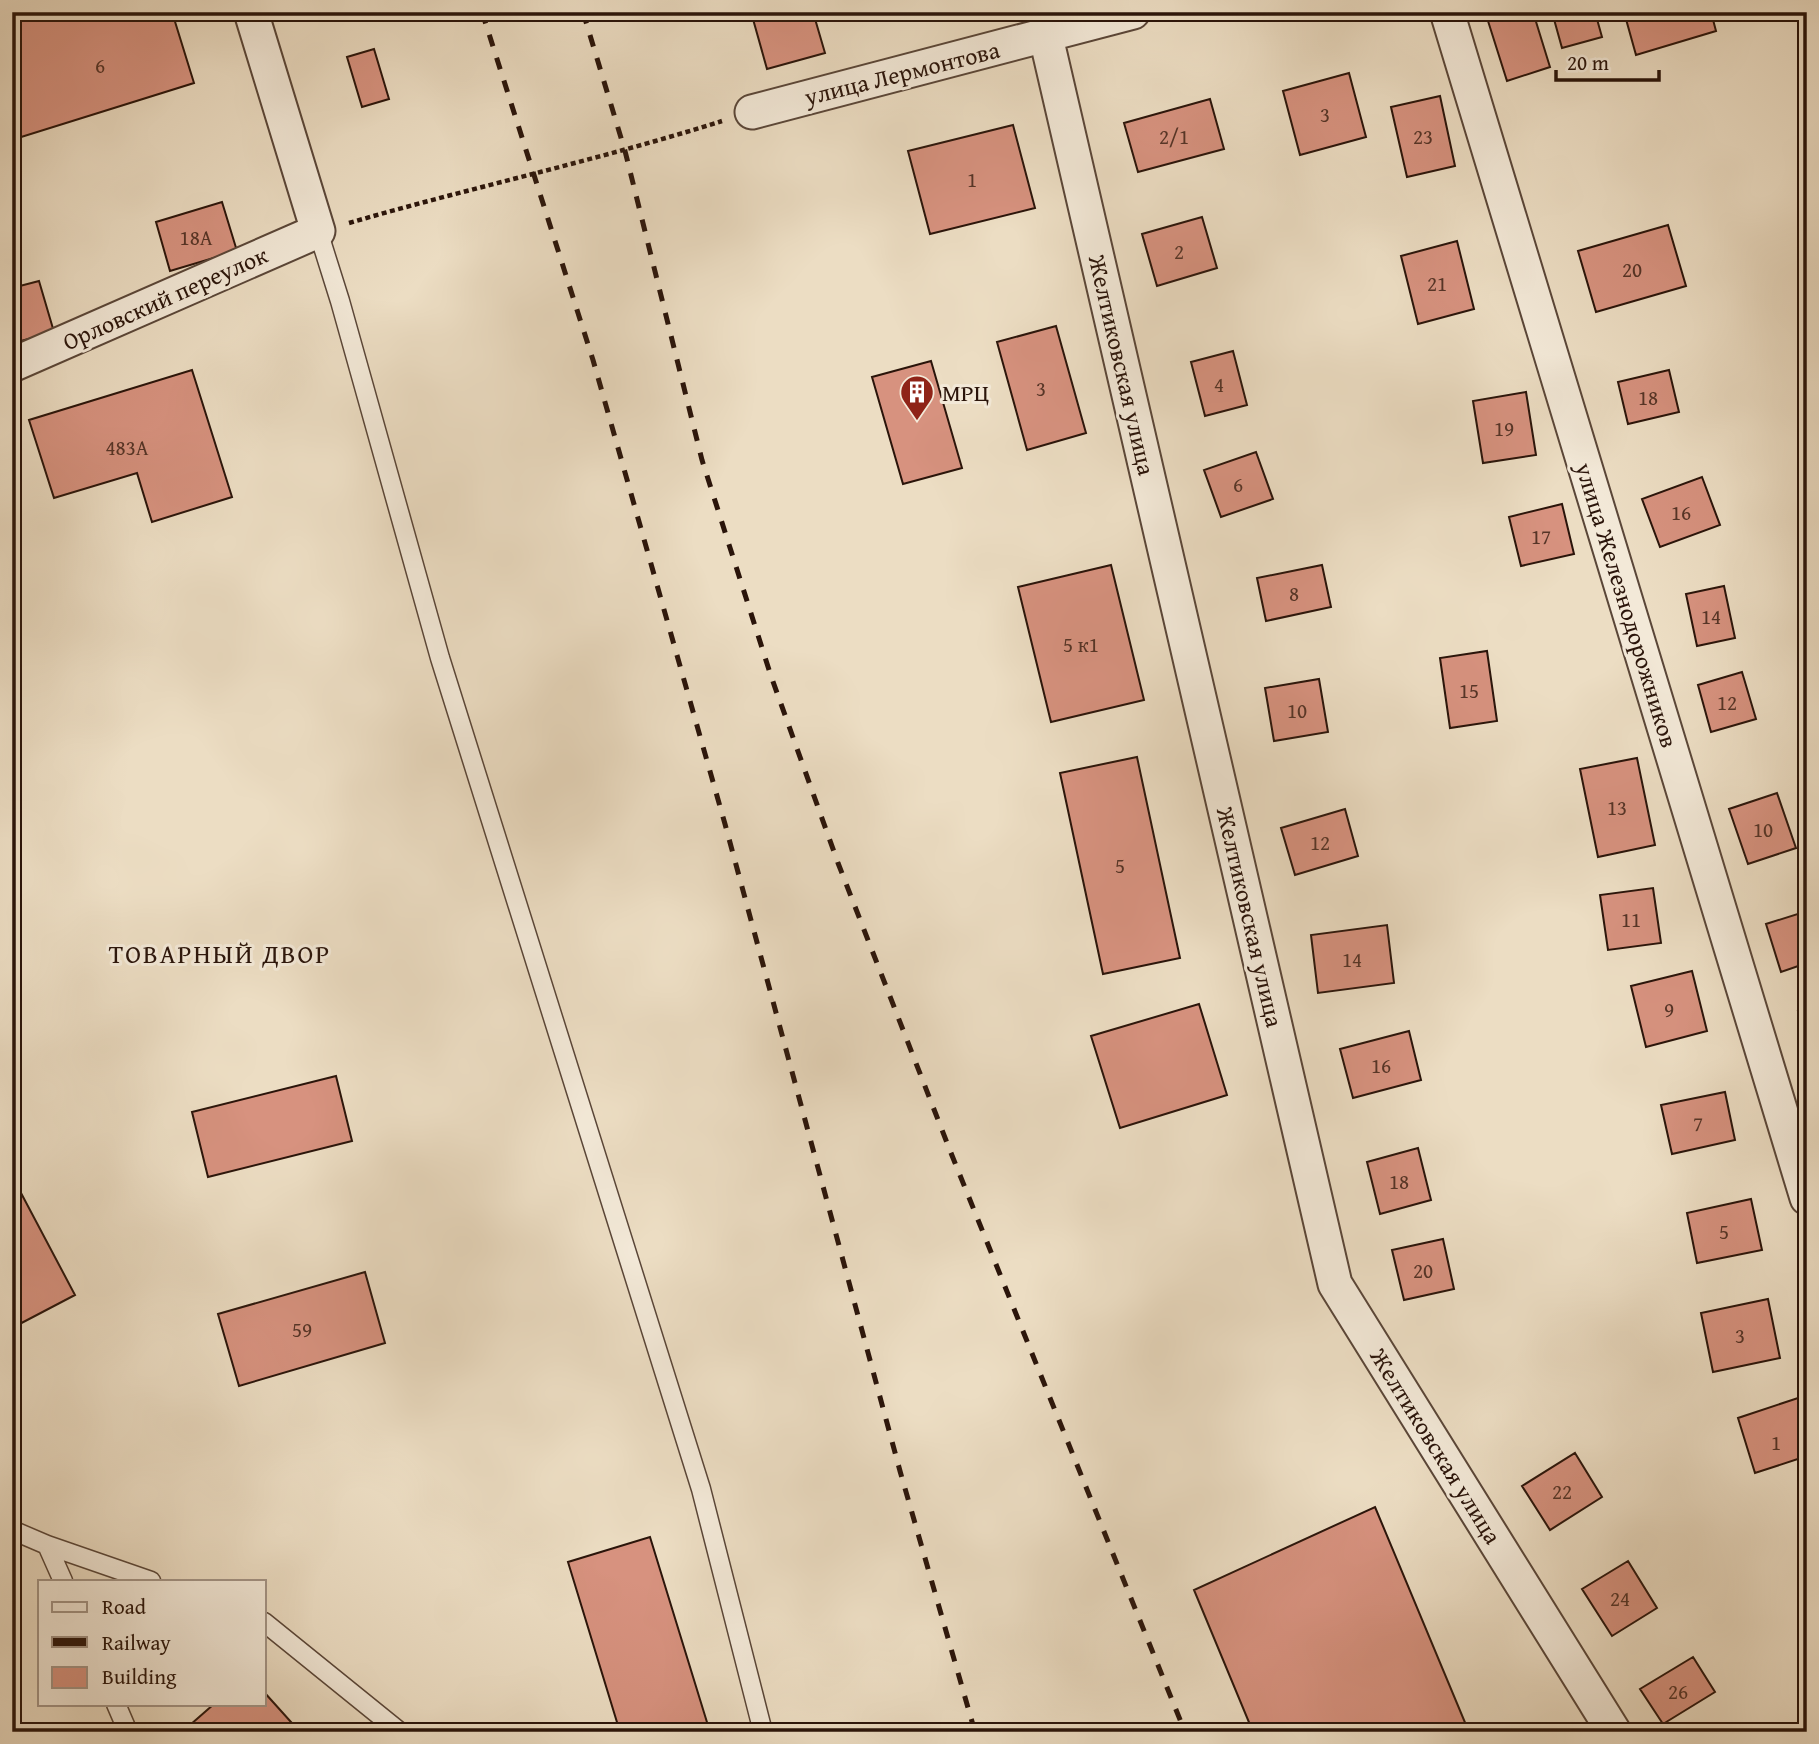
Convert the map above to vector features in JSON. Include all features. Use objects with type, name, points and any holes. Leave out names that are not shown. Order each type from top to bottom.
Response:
[{"type":"street","points":[[251,12],[318,231]]},
{"type":"street","name":"улица Лермонтова","points":[[752,112],[1133,12]]},
{"type":"street","name":"улица Железнодорожников","points":[[1447,12],[1807,1198]]},
{"type":"street","name":"Желтиковская улица","points":[[1046,37],[1335,1284],[1614,1732]]},
{"type":"street","name":"Орловский переулок","points":[[12,365],[318,231]]},
{"type":"lane","points":[[318,231],[444,672],[701,1489],[763,1732]]},
{"type":"lane","points":[[12,1530],[148,1580]]},
{"type":"lane","points":[[47,1545],[63,1580]]},
{"type":"lane","points":[[266,1624],[400,1732]]},
{"type":"lane","points":[[117,1706],[128,1732]]},
{"type":"path","points":[[318,231],[519,176],[592,160],[752,112]]},
{"type":"building","points":[[12,12],[172,12],[194,83],[18,138],[12,120],[12,46],[19,44]]},
{"type":"building","points":[[751,12],[813,12],[825,53],[767,69]]},
{"type":"building","points":[[1515,12],[1533,12],[1550,67],[1507,81],[1488,21]]},
{"type":"building","points":[[1552,12],[1595,12],[1602,37],[1562,48]]},
{"type":"building","points":[[1624,12],[1711,12],[1716,31],[1636,55]]},
{"type":"building","points":[[374,49],[389,99],[362,107],[347,57]]},
{"type":"building","points":[[1349,73],[1366,137],[1300,155],[1283,91]]},
{"type":"building","points":[[1440,96],[1455,166],[1407,177],[1391,107]]},
{"type":"building","points":[[1210,99],[1224,149],[1138,172],[1124,123]]},
{"type":"building","points":[[1013,125],[1035,208],[930,234],[908,151]]},
{"type":"building","points":[[222,202],[237,251],[170,271],[156,222]]},
{"type":"building","points":[[1202,217],[1217,268],[1157,286],[1142,234]]},
{"type":"building","points":[[1668,225],[1686,286],[1596,312],[1578,251]]},
{"type":"building","points":[[1457,241],[1474,309],[1418,324],[1401,256]]},
{"type":"building","points":[[39,281],[54,332],[21,341],[12,311],[12,288]]},
{"type":"building","points":[[1056,326],[1086,433],[1027,450],[997,342]]},
{"type":"building","points":[[1233,351],[1247,405],[1205,416],[1191,362]]},
{"type":"building","name":"МРЦ","points":[[931,361],[962,468],[903,484],[872,377]]},
{"type":"building","points":[[192,370],[232,497],[152,522],[137,473],[54,498],[29,420]]},
{"type":"building","points":[[1669,370],[1679,412],[1628,424],[1618,382]]},
{"type":"building","points":[[1526,392],[1536,455],[1483,463],[1473,401]]},
{"type":"building","points":[[1256,452],[1273,499],[1221,517],[1204,470]]},
{"type":"building","points":[[1702,477],[1720,525],[1660,547],[1642,499]]},
{"type":"building","points":[[1562,504],[1574,554],[1521,566],[1509,517]]},
{"type":"building","points":[[1111,565],[1144,700],[1051,722],[1018,587]]},
{"type":"building","points":[[1322,565],[1331,607],[1266,621],[1257,578]]},
{"type":"building","points":[[1724,586],[1735,638],[1697,646],[1686,594]]},
{"type":"building","points":[[1487,651],[1497,721],[1450,728],[1440,658]]},
{"type":"building","points":[[1742,672],[1756,719],[1711,732],[1698,685]]},
{"type":"building","points":[[1319,679],[1328,732],[1274,741],[1265,688]]},
{"type":"building","points":[[1137,757],[1180,958],[1103,974],[1060,773]]},
{"type":"building","points":[[1637,758],[1655,845],[1598,857],[1580,769]]},
{"type":"building","points":[[1777,793],[1796,848],[1748,864],[1729,809]]},
{"type":"building","points":[[1345,809],[1358,856],[1295,875],[1281,828]]},
{"type":"building","points":[[1653,888],[1661,943],[1608,950],[1600,895]]},
{"type":"building","points":[[1807,911],[1807,963],[1781,972],[1766,924]]},
{"type":"building","points":[[1387,925],[1394,983],[1318,993],[1311,935]]},
{"type":"building","points":[[1692,971],[1707,1031],[1646,1047],[1631,986]]},
{"type":"building","points":[[1199,1004],[1227,1095],[1120,1128],[1091,1036]]},
{"type":"building","points":[[1807,1008],[1807,1042],[1798,1011]]},
{"type":"building","points":[[1409,1031],[1421,1080],[1353,1098],[1340,1049]]},
{"type":"building","points":[[336,1076],[352,1141],[208,1177],[192,1112]]},
{"type":"building","points":[[1725,1092],[1735,1140],[1672,1154],[1661,1105]]},
{"type":"building","points":[[1418,1148],[1431,1200],[1380,1214],[1367,1162]]},
{"type":"building","points":[[12,1176],[75,1295],[12,1328]]},
{"type":"building","points":[[1751,1199],[1762,1250],[1697,1263],[1687,1213]]},
{"type":"building","points":[[1443,1239],[1454,1289],[1404,1300],[1392,1250]]},
{"type":"building","points":[[365,1272],[385,1343],[239,1386],[218,1314]]},
{"type":"building","points":[[1768,1299],[1780,1358],[1713,1372],[1701,1313]]},
{"type":"building","points":[[1798,1398],[1807,1427],[1807,1456],[1755,1473],[1738,1418]]},
{"type":"building","points":[[1575,1453],[1602,1497],[1550,1530],[1522,1486]]},
{"type":"building","points":[[1375,1507],[1469,1732],[1253,1732],[1194,1590]]},
{"type":"building","points":[[650,1537],[710,1732],[620,1732],[568,1562]]},
{"type":"building","points":[[1628,1561],[1657,1608],[1612,1636],[1582,1589]]},
{"type":"building","points":[[1693,1657],[1715,1692],[1663,1724],[1640,1689]]},
{"type":"building","points":[[266,1694],[300,1732],[182,1732],[212,1706],[266,1706]]},
{"type":"railway","points":[[482,12],[593,360],[725,824],[900,1471],[975,1732]]},
{"type":"railway","points":[[583,12],[625,151],[702,460],[771,676],[838,863],[951,1153],[1185,1732]]},
{"type":"place","name":"МРЦ","points":[[917,422]]},
{"type":"district","name":"ТОВАРНЫЙ ДВОР","points":[[220,953]]}]
